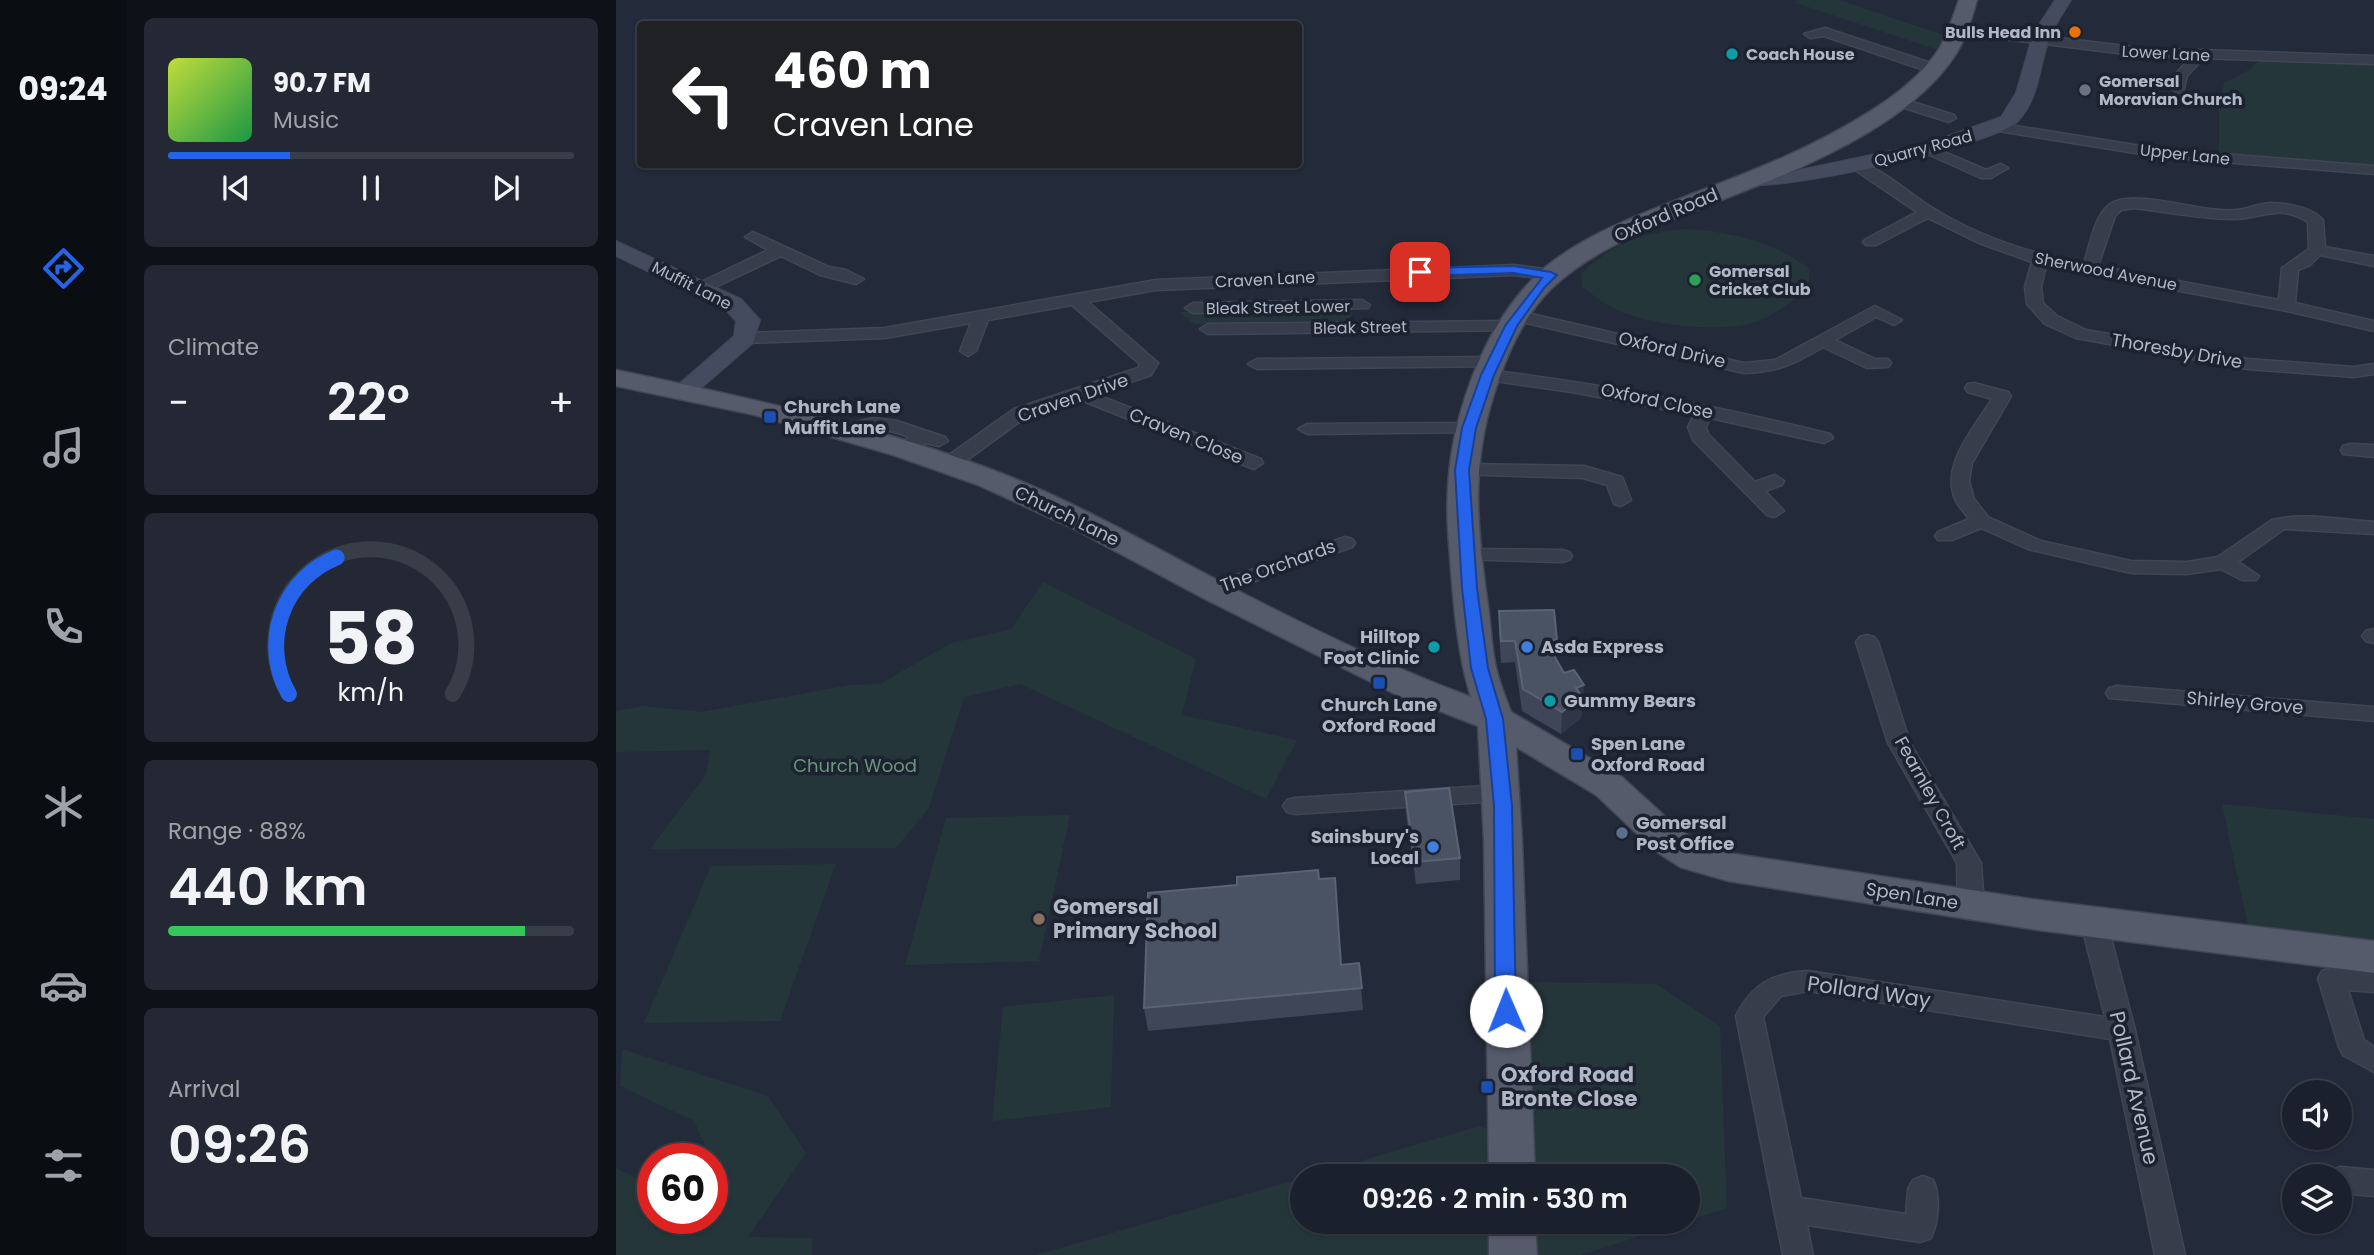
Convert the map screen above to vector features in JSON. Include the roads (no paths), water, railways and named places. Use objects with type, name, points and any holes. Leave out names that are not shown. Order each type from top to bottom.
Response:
[{"type":"main road","name":"Oxford Road","points":[[1512,1164],[1502,793],[1495,719],[1479,668],[1467,555],[1462,470],[1469,428],[1490,368],[1515,321],[1551,275],[1630,227],[1751,180],[1852,131],[1900,102],[1935,69],[1948,51],[1968,0]]},
{"type":"main road","name":"Church Lane","points":[[616,378],[760,408],[845,432],[911,442],[944,453],[1405,685],[1495,719]]},
{"type":"main road","name":"Spen Lane","points":[[1495,719],[1609,786],[1667,840],[1694,857],[1728,867],[2094,923],[2374,957]]},
{"type":"main road","points":[[1512,1234],[1513,1255]]},
{"type":"street","name":"Quarry Road","points":[[1751,180],[1786,179],[1857,165],[1928,149],[1997,127],[2015,115],[2031,77],[2040,40],[2063,0]]},
{"type":"street","points":[[1810,34],[1826,29],[1935,69]]},
{"type":"street","name":"Lower Lane","points":[[1958,30],[2096,48],[2191,55],[2374,60]]},
{"type":"street","points":[[2178,89],[2182,75],[2194,62],[2191,55]]},
{"type":"street","points":[[1900,102],[1949,118]]},
{"type":"street","name":"Upper Lane","points":[[1997,127],[2160,153],[2374,170]]},
{"type":"street","points":[[1928,149],[1986,175],[2001,168]]},
{"type":"street","name":"Sherwood Avenue","points":[[1857,165],[1928,212],[1984,240],[2040,260],[2287,306],[2374,326]]},
{"type":"street","points":[[2090,268],[2108,215],[2118,206],[2134,204],[2235,215],[2271,207],[2302,212],[2315,220],[2317,250]]},
{"type":"street","points":[[1871,242],[1928,212]]},
{"type":"street","points":[[753,237],[818,269],[856,279]]},
{"type":"street","name":"Muffit Lane","points":[[616,248],[741,310],[748,320],[745,338]]},
{"type":"street","points":[[701,288],[780,250]]},
{"type":"street","points":[[2317,250],[2374,261]]},
{"type":"street","points":[[2287,306],[2290,268],[2304,262],[2317,250]]},
{"type":"street","name":"Thoresby Drive","points":[[2040,260],[2033,287],[2035,304],[2051,320],[2082,334],[2248,364],[2354,372],[2374,369]]},
{"type":"street","points":[[796,278],[818,269]]},
{"type":"street","name":"Craven Lane","points":[[745,338],[886,332],[1156,285],[1364,274],[1514,270],[1551,275]]},
{"type":"street","points":[[1362,327],[1364,274]]},
{"type":"street","name":"Craven Drive","points":[[944,453],[1020,413],[1145,371],[1149,363],[1075,299]]},
{"type":"street","name":"Bleak Street Lower","points":[[1193,308],[1363,305]]},
{"type":"street","name":"Oxford Drive","points":[[1515,321],[1744,368],[1766,368],[1781,364],[1875,312],[1894,320]]},
{"type":"street","points":[[968,351],[981,317]]},
{"type":"street","name":"Bleak Street","points":[[1209,329],[1515,321]]},
{"type":"street","points":[[683,391],[745,338]]},
{"type":"street","points":[[1821,340],[1876,365]]},
{"type":"street","name":"Oxford Close","points":[[1267,361],[1384,356],[1490,368],[1824,438]]},
{"type":"street","points":[[1974,388],[2002,396],[1962,463],[1960,481],[1965,500],[1981,521],[2035,545],[2131,567],[2187,568],[2224,562],[2279,524],[2374,528]]},
{"type":"street","name":"Craven Close","points":[[1080,394],[1254,463]]},
{"type":"street","points":[[1705,411],[1697,427],[1699,436],[1774,511]]},
{"type":"street","points":[[1307,429],[1469,428]]},
{"type":"street","points":[[2350,450],[2374,451]]},
{"type":"street","points":[[1462,470],[1584,472],[1615,481],[1621,500]]},
{"type":"street","points":[[1752,489],[1775,481]]},
{"type":"street","points":[[1945,536],[1981,521]]},
{"type":"street","name":"The Orchards","points":[[1212,590],[1345,543]]},
{"type":"street","points":[[1467,555],[1562,556]]},
{"type":"street","points":[[2224,562],[2249,576]]},
{"type":"street","name":"Fearnley Croft","points":[[1867,642],[1899,743],[1969,863],[1971,905]]},
{"type":"street","name":"Shirley Grove","points":[[2117,693],[2374,714]]},
{"type":"street","points":[[1295,806],[1502,793]]},
{"type":"street","name":"Pollard Avenue","points":[[2094,923],[2122,1030],[2170,1255]]},
{"type":"street","points":[[2374,982],[2331,978],[2353,1047],[2374,1061]]},
{"type":"street","name":"Pollard Way","points":[[1798,1255],[1749,1016],[1763,993],[1783,983],[1808,981],[2122,1030]]},
{"type":"street","points":[[2352,1181],[2374,1183]]},
{"type":"street","points":[[1788,1209],[1920,1228],[1923,1189]]},
{"type":"place","name":"Bulls Head Inn","points":[[2075,32]]},
{"type":"place","name":"Coach House","points":[[1732,54]]},
{"type":"place","name":"Gomersal Moravian Church","points":[[2085,90]]},
{"type":"place","name":"Gomersal Cricket Club","points":[[1695,280]]},
{"type":"place","name":"Church Lane Muffit Lane","points":[[770,417]]},
{"type":"place","name":"Hilltop Foot Clinic","points":[[1434,647]]},
{"type":"place","name":"Asda Express","points":[[1527,647]]},
{"type":"place","name":"Church Lane Oxford Road","points":[[1379,683]]},
{"type":"place","name":"Gummy Bears","points":[[1550,701]]},
{"type":"place","name":"Spen Lane Oxford Road","points":[[1577,754]]},
{"type":"place","name":"Gomersal Post Office","points":[[1622,833]]},
{"type":"place","name":"Sainsbury's Local","points":[[1433,847]]},
{"type":"place","name":"Gomersal Primary School","points":[[1039,919]]},
{"type":"place","name":"Oxford Road Bronte Close","points":[[1487,1087]]},
{"type":"park label","name":"Church Wood","points":[[855,766]]}]
